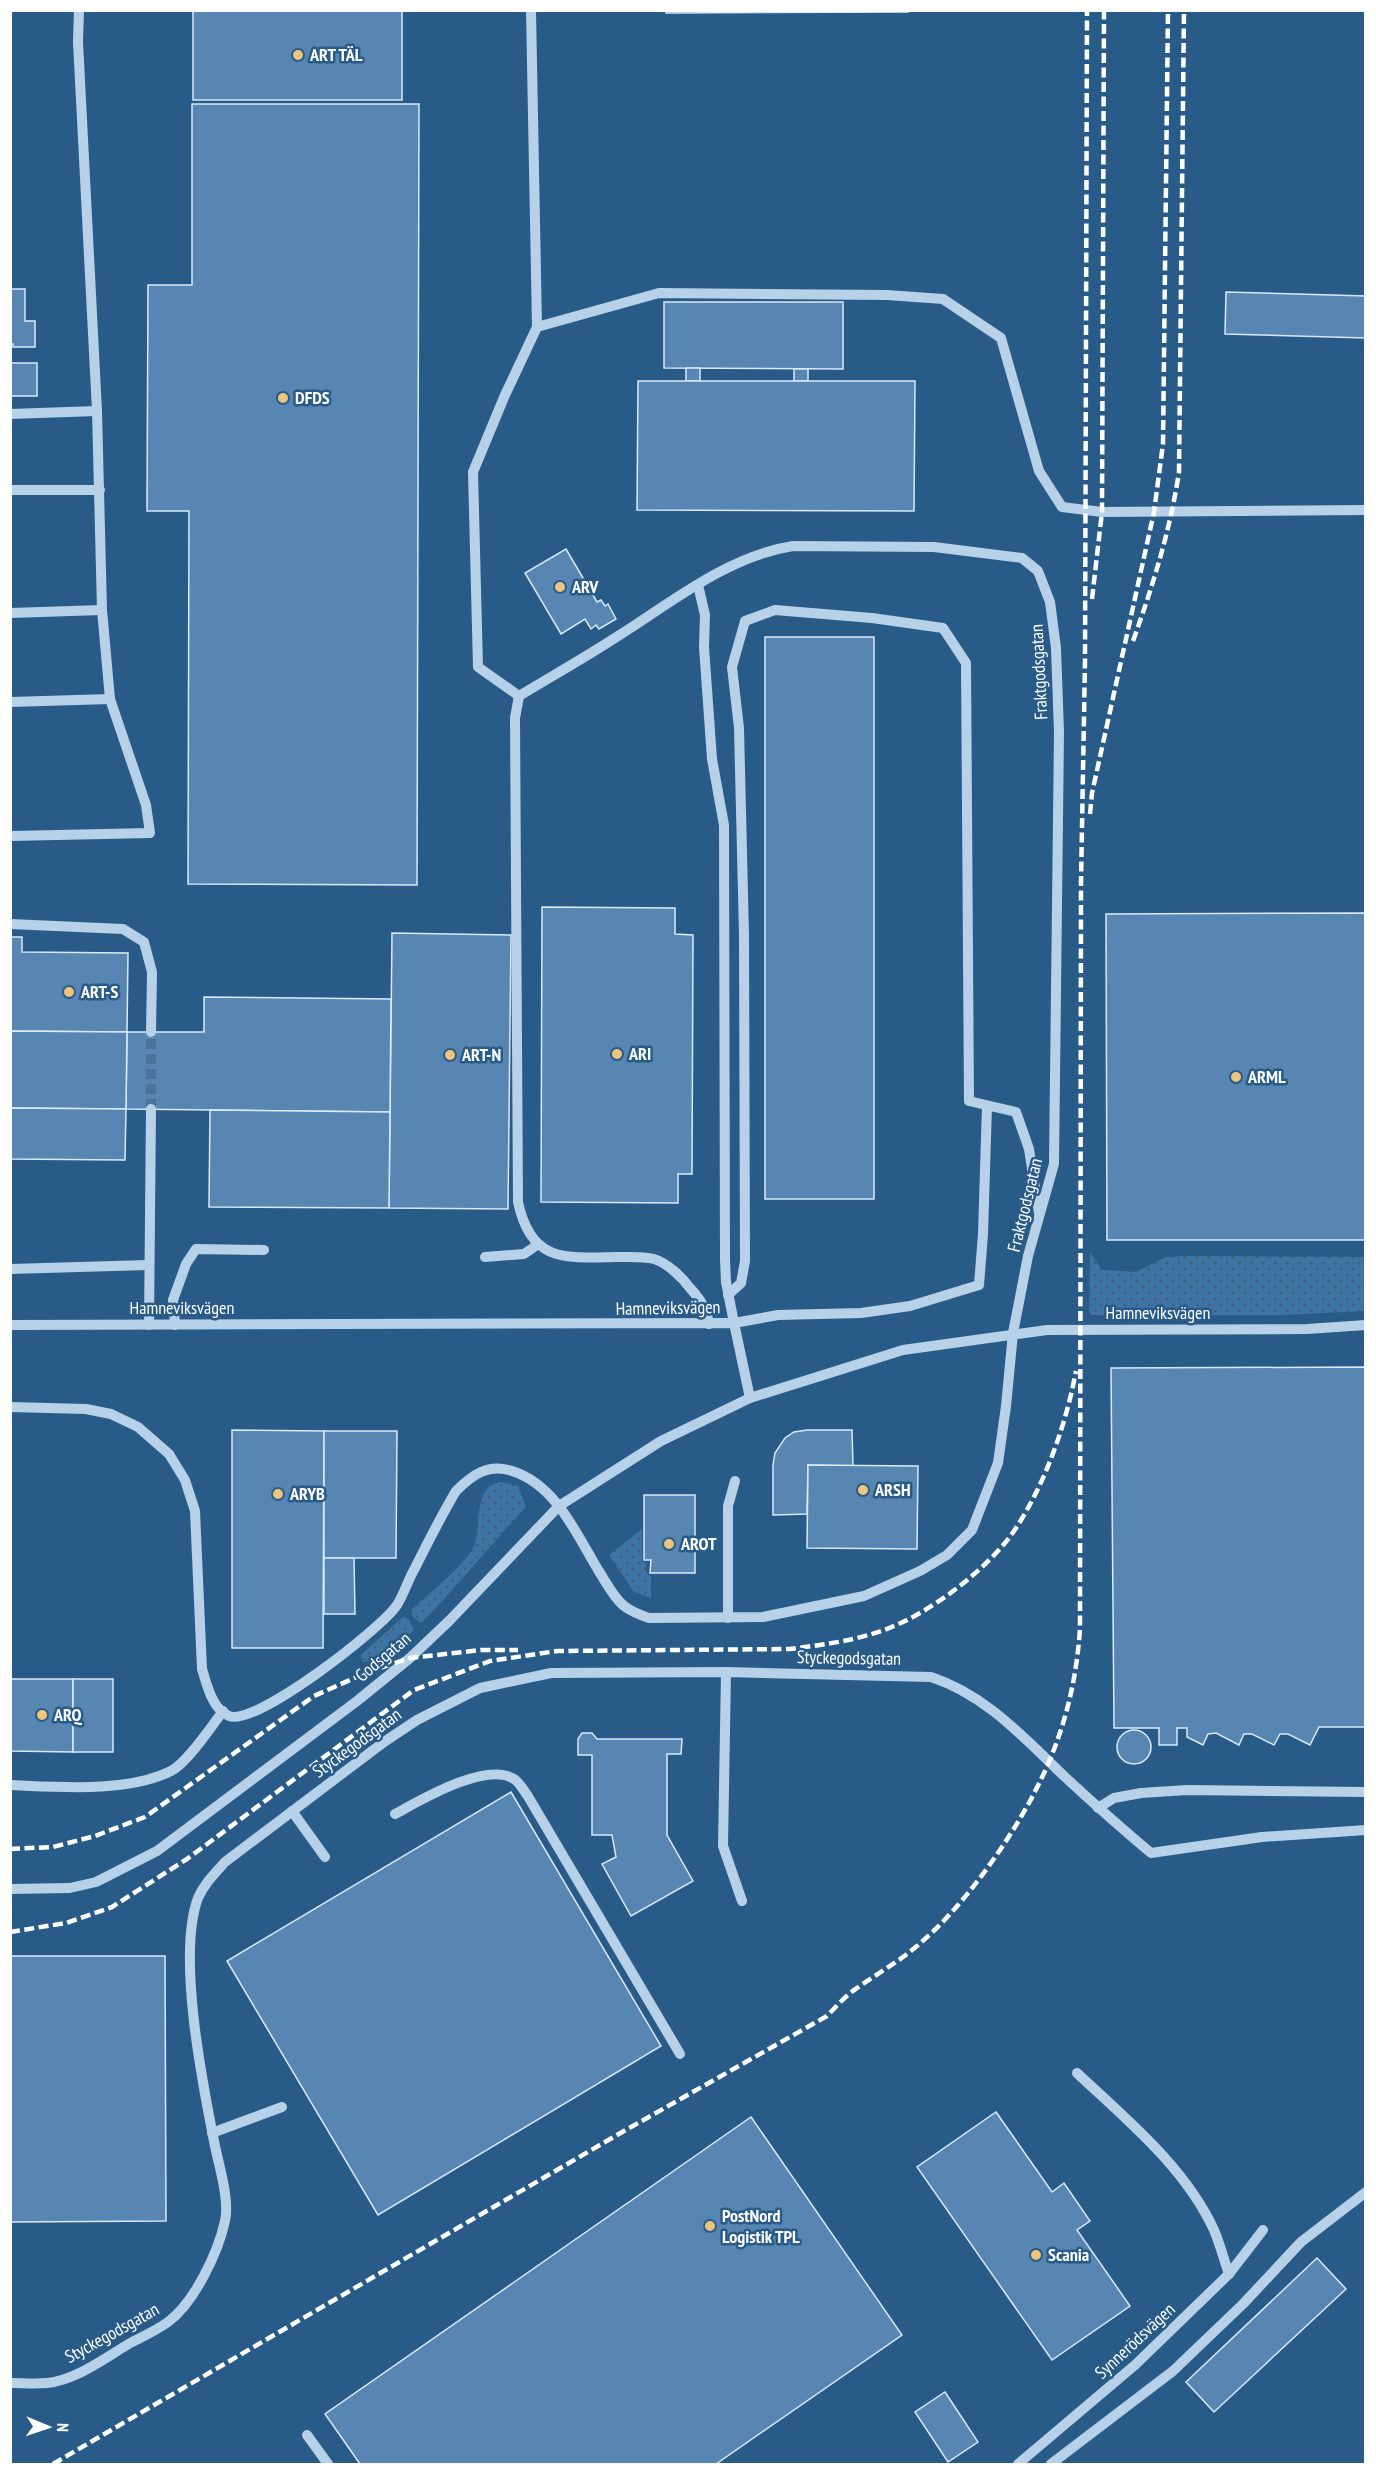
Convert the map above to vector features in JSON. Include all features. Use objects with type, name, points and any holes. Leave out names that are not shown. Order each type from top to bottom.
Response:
[{"type":"street","points":[[10,836],[150,833],[146,805],[110,699],[102,610],[97,411],[78,42],[79,10]]},
{"type":"street","points":[[531,10],[537,327],[505,395],[473,472],[478,667],[519,696],[515,718],[518,1202],[523,1223],[537,1245],[566,1257],[642,1257],[657,1260],[685,1281],[699,1298],[706,1307],[709,1324]]},
{"type":"street","points":[[537,327],[659,293],[887,295],[943,299],[1001,338],[1039,471],[1062,507],[1102,512],[1365,510]]},
{"type":"street","points":[[10,414],[97,411]]},
{"type":"street","points":[[10,490],[100,490]]},
{"type":"street","name":"Fraktgodsgatan","points":[[223,1711],[228,1716],[238,1717],[259,1710],[356,1646],[396,1606],[456,1491],[470,1477],[484,1469],[502,1468],[523,1475],[544,1488],[559,1506],[609,1589],[623,1605],[636,1614],[649,1618],[728,1618],[763,1617],[864,1596],[920,1571],[947,1555],[972,1530],[998,1463],[1013,1333],[1028,1257],[1054,1164],[1059,732],[1056,648],[1050,602],[1038,571],[1022,558],[934,547],[793,546],[756,554],[698,585],[519,696]]},
{"type":"street","points":[[698,585],[705,615],[704,647],[712,759],[724,825],[725,1260],[728,1295],[734,1323],[778,1315],[861,1313],[910,1306],[979,1285],[984,1234],[987,1106]]},
{"type":"street","points":[[10,613],[102,610]]},
{"type":"street","points":[[728,1295],[741,1283],[745,1261],[744,934],[739,728],[732,667],[745,621],[775,610],[872,618],[944,628],[966,663],[969,1101],[1016,1112],[1029,1149],[1040,1219]]},
{"type":"street","points":[[10,702],[110,699]]},
{"type":"street","points":[[10,924],[123,928],[144,942],[152,972],[151,1032]]},
{"type":"street","points":[[149,1325],[151,1109]]},
{"type":"street","points":[[485,1257],[524,1254],[537,1245]]},
{"type":"street","points":[[175,1324],[173,1300],[186,1264],[196,1249],[264,1250]]},
{"type":"street","points":[[10,1269],[148,1265]]},
{"type":"street","name":"Hamneviksvägen","points":[[10,1325],[734,1323],[750,1398],[903,1350],[1013,1333],[1047,1330],[1307,1329],[1365,1325]]},
{"type":"street","name":"Godsgatan","points":[[10,1889],[70,1888],[96,1882],[157,1851],[357,1701],[410,1658],[559,1506],[661,1441],[750,1398]]},
{"type":"street","points":[[10,1407],[86,1409],[111,1414],[138,1426],[169,1454],[185,1480],[195,1511],[202,1669],[210,1694],[223,1711],[201,1741],[173,1770],[143,1780],[101,1786],[10,1785]]},
{"type":"street","points":[[728,1618],[728,1506],[735,1481]]},
{"type":"street","points":[[726,1672],[723,1846],[742,1901]]},
{"type":"street","name":"Styckegodsgatan","points":[[10,2383],[49,2382],[79,2373],[168,2323],[188,2303],[203,2277],[225,2220],[224,2191],[212,2133],[196,2030],[190,1957],[192,1922],[198,1898],[208,1881],[225,1862],[408,1726],[480,1688],[551,1673],[726,1672],[931,1677],[955,1685],[971,1694],[1000,1717],[1098,1808],[1151,1853],[1262,1837],[1365,1830]]},
{"type":"street","points":[[395,1814],[438,1791],[482,1776],[503,1775],[516,1780],[541,1817],[680,2054]]},
{"type":"street","points":[[1098,1808],[1114,1798],[1123,1796],[1186,1790],[1365,1792]]},
{"type":"street","points":[[292,1811],[325,1857]]},
{"type":"street","points":[[1077,2073],[1163,2153],[1206,2214],[1215,2232],[1229,2274]]},
{"type":"street","points":[[212,2133],[282,2107]]},
{"type":"street","points":[[1051,2464],[1173,2371],[1243,2304],[1301,2242],[1365,2192]]},
{"type":"street","name":"Synnerödsvägen","points":[[1018,2464],[1127,2372],[1229,2274],[1263,2230]]},
{"type":"street","points":[[307,2435],[328,2464]]},
{"type":"shaded area","points":[[1090,1253],[1102,1270],[1136,1272],[1166,1257],[1365,1257],[1365,1311],[1281,1315],[1092,1315],[1089,1311]]},
{"type":"shaded area","points":[[501,1482],[518,1486],[526,1507],[421,1623],[413,1617],[411,1610],[468,1556],[476,1540],[479,1509],[485,1491]]},
{"type":"shaded area","points":[[642,1529],[642,1562],[646,1563],[646,1572],[651,1577],[651,1598],[634,1592],[609,1555]]},
{"type":"shaded area","points":[[404,1616],[414,1630],[381,1660],[362,1662],[361,1655]]},
{"type":"building","name":"ART TÄL","points":[[193,10],[402,10],[402,100],[193,100]]},
{"type":"building","points":[[666,10],[908,10],[908,12],[666,13]]},
{"type":"building","name":"DFDS","points":[[192,104],[419,104],[417,885],[188,884],[189,511],[147,511],[148,285],[192,285]]},
{"type":"building","points":[[10,289],[25,289],[25,321],[35,321],[35,347],[13,347],[13,344],[10,344]]},
{"type":"building","points":[[1226,292],[1366,296],[1366,338],[1225,334]]},
{"type":"building","points":[[664,302],[843,302],[843,369],[664,368]]},
{"type":"building","points":[[10,363],[37,363],[37,396],[10,396]]},
{"type":"building","points":[[686,368],[700,368],[700,381],[686,381]]},
{"type":"building","points":[[794,369],[808,369],[808,381],[794,381]]},
{"type":"building","points":[[638,381],[915,381],[914,511],[637,510]]},
{"type":"building","name":"ARV","points":[[566,549],[597,602],[601,600],[605,606],[608,604],[616,619],[599,629],[596,625],[591,629],[585,619],[561,634],[525,573]]},
{"type":"building","points":[[765,637],[874,637],[874,1199],[765,1199]]},
{"type":"building","name":"ARI","points":[[542,907],[675,908],[675,934],[693,935],[692,1174],[678,1174],[678,1203],[541,1202]]},
{"type":"building","name":"ARML","points":[[1366,913],[1366,1240],[1107,1240],[1106,914]]},
{"type":"building","name":"ART-N","points":[[392,933],[511,935],[508,1209],[389,1208]]},
{"type":"building","name":"ART-S","points":[[10,937],[22,937],[22,952],[128,953],[127,1032],[10,1031]]},
{"type":"building","points":[[204,997],[391,999],[390,1112],[126,1109],[127,1032],[204,1032]]},
{"type":"building","name":"ART-S","points":[[10,1031],[127,1032],[126,1109],[10,1108]]},
{"type":"building","points":[[10,1108],[126,1109],[125,1160],[10,1159]]},
{"type":"building","points":[[210,1110],[390,1112],[389,1208],[209,1207]]},
{"type":"building","points":[[1366,1367],[1366,1727],[1319,1727],[1310,1745],[1288,1734],[1280,1734],[1274,1745],[1252,1734],[1244,1734],[1239,1745],[1216,1733],[1208,1734],[1203,1745],[1187,1737],[1187,1728],[1177,1728],[1177,1745],[1159,1745],[1159,1728],[1114,1728],[1111,1368]]},
{"type":"building","name":"ARYB","points":[[232,1430],[324,1431],[323,1648],[232,1648]]},
{"type":"building","name":"ARSH","points":[[852,1430],[853,1466],[808,1465],[807,1514],[773,1515],[775,1453],[785,1438],[794,1432]]},
{"type":"building","name":"ARYB","points":[[324,1431],[397,1431],[396,1558],[324,1558]]},
{"type":"building","name":"ARSH","points":[[808,1465],[918,1466],[917,1549],[807,1548]]},
{"type":"building","name":"AROT","points":[[644,1495],[695,1495],[695,1573],[650,1573],[651,1560],[644,1560]]},
{"type":"building","name":"ARYB","points":[[324,1558],[354,1558],[355,1614],[324,1614]]},
{"type":"building","name":"ARQ","points":[[10,1679],[73,1679],[73,1752],[10,1751]]},
{"type":"building","points":[[73,1679],[113,1679],[113,1752],[73,1752]]},
{"type":"building","points":[[1134,1730],[1146,1735],[1151,1747],[1146,1759],[1134,1764],[1122,1759],[1117,1747],[1122,1735]]},
{"type":"building","points":[[582,1733],[592,1733],[597,1739],[682,1739],[681,1754],[667,1754],[667,1835],[693,1881],[631,1916],[602,1864],[616,1857],[612,1835],[592,1835],[592,1755],[578,1755],[578,1739]]},
{"type":"building","points":[[511,1792],[661,2046],[378,2215],[227,1961]]},
{"type":"building","points":[[10,1956],[165,1956],[166,2221],[10,2222]]},
{"type":"building","name":"Scania","points":[[996,2112],[1052,2192],[1064,2183],[1090,2221],[1077,2230],[1130,2306],[1052,2360],[917,2167]]},
{"type":"building","name":"PostNord Logistik TPL","points":[[751,2117],[902,2335],[716,2464],[360,2464],[325,2414]]},
{"type":"building","points":[[1317,2258],[1346,2289],[1214,2412],[1186,2382]]},
{"type":"building","points":[[945,2392],[978,2442],[948,2462],[915,2412]]},
{"type":"tunnel","points":[[151,1032],[151,1109]]},
{"type":"railway","points":[[53,2464],[617,2135],[827,2016],[853,1991],[895,1963],[929,1936],[972,1889],[1017,1824],[1056,1745],[1072,1689],[1080,1629],[1081,882],[1085,661],[1087,10]]},
{"type":"railway","points":[[1092,599],[1102,512],[1104,10]]},
{"type":"railway","points":[[1090,814],[1092,793],[1154,512],[1163,444],[1168,10]]},
{"type":"railway","points":[[1133,641],[1160,558],[1179,472],[1184,10]]},
{"type":"railway","points":[[10,1932],[66,1923],[112,1907],[187,1859],[414,1690],[490,1661],[557,1651],[790,1649],[861,1637],[902,1623],[939,1601],[975,1574],[991,1559],[1016,1528],[1037,1492],[1054,1452],[1076,1371]]},
{"type":"railway","points":[[10,1849],[53,1847],[95,1836],[145,1817],[314,1696],[368,1672],[410,1658],[481,1650],[518,1650]]},
{"type":"place","name":"ART TÄL","points":[[298,55]]},
{"type":"place","name":"DFDS","points":[[283,398]]},
{"type":"place","name":"ARV","points":[[560,587]]},
{"type":"place","name":"ART-S","points":[[69,992]]},
{"type":"place","name":"ARI","points":[[617,1054]]},
{"type":"place","name":"ART-N","points":[[450,1055]]},
{"type":"place","name":"ARML","points":[[1236,1077]]},
{"type":"place","name":"ARSH","points":[[863,1490]]},
{"type":"place","name":"ARYB","points":[[278,1494]]},
{"type":"place","name":"AROT","points":[[669,1544]]},
{"type":"place","name":"ARQ","points":[[42,1715]]},
{"type":"place","name":"PostNord Logistik TPL","points":[[710,2226]]},
{"type":"place","name":"Scania","points":[[1036,2255]]}]
